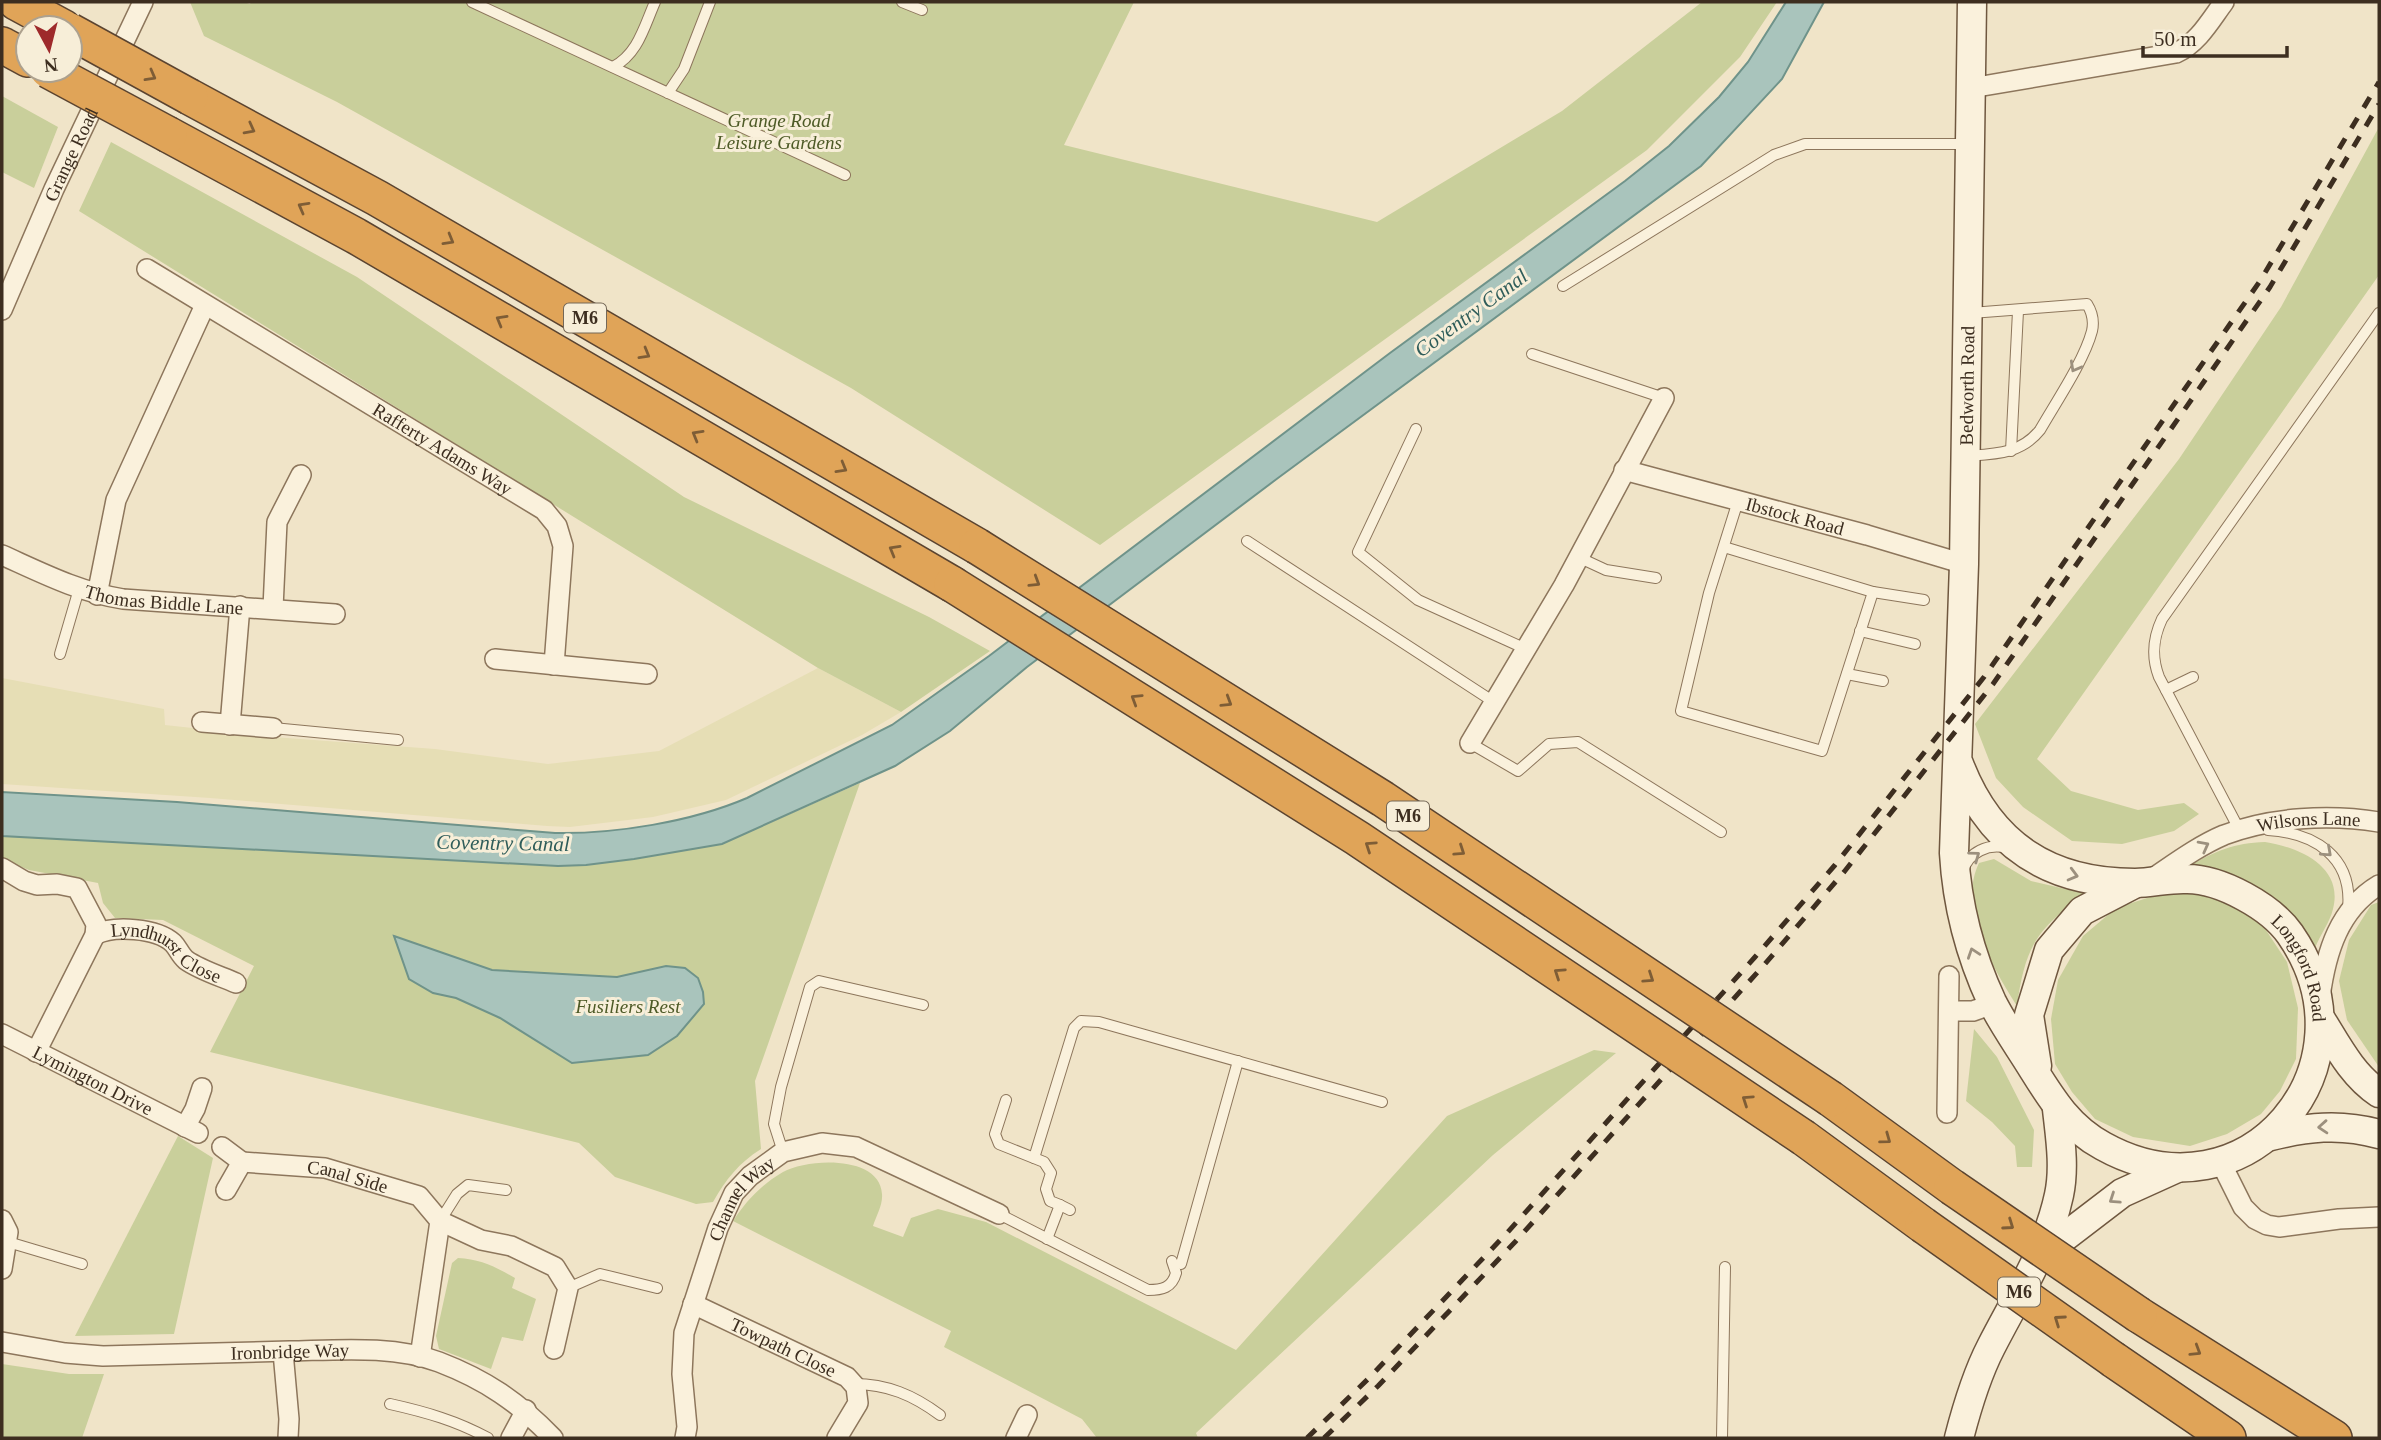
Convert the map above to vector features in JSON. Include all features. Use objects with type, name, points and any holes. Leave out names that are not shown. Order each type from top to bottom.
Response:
[{"type":"highway","name":"M6","points":[[16,2],[39,14]]},
{"type":"highway","name":"M6","points":[[84,38],[377,198],[977,545],[1382,799],[1831,1100],[2139,1315],[2334,1438]]},
{"type":"highway","name":"M6","points":[[74,84],[356,236],[953,584],[1357,838],[1804,1138],[1923,1225],[2228,1438]]},
{"type":"main road","name":"Bedworth Road","points":[[1959,764],[1972,2]]},
{"type":"main road","name":"Longford Road","points":[[1959,764],[1968,785],[1990,821],[2011,844],[2043,866],[2095,881],[2142,883],[2188,878],[2214,883],[2260,905],[2289,932],[2305,959],[2314,981],[2320,1014],[2314,1073],[2302,1096],[2267,1137],[2247,1152],[2221,1163],[2175,1170],[2122,1193],[2041,1255]]},
{"type":"main road","name":"Longford Road","points":[[1959,764],[1954,853],[1960,902],[1966,933],[1993,1004],[2057,1109],[2093,1141],[2123,1157],[2175,1170]]},
{"type":"main road","name":"Longford Road","points":[[2039,1078],[2029,1015],[2049,950],[2082,911],[2142,883]]},
{"type":"main road","points":[[2320,1014],[2343,1055],[2356,1072],[2379,1093]]},
{"type":"main road","name":"Longford Road","points":[[1959,1438],[1968,1402],[1989,1350],[2041,1255],[2059,1193],[2062,1150],[2057,1109]]},
{"type":"main road","points":[[2267,1137],[2335,1126],[2379,1135]]},
{"type":"street","name":"Grange Road","points":[[2,310],[54,189],[144,2]]},
{"type":"street","points":[[1971,88],[2176,54],[2186,49],[2200,35],[2224,2]]},
{"type":"street","name":"Rafferty Adams Way","points":[[147,269],[544,510],[558,526],[563,546],[554,665]]},
{"type":"street","points":[[88,592],[116,500],[205,305]]},
{"type":"street","points":[[1469,743],[1578,557],[1664,398]]},
{"type":"street","name":"Ibstock Road","points":[[1624,470],[1867,535],[1964,564]]},
{"type":"street","points":[[273,608],[277,522],[302,475]]},
{"type":"street","name":"Thomas Biddle Lane","points":[[2,555],[88,592],[123,599],[335,614]]},
{"type":"street","points":[[230,724],[240,606]]},
{"type":"street","points":[[495,659],[647,674]]},
{"type":"street","points":[[202,722],[273,728]]},
{"type":"street","name":"Wilsons Lane","points":[[2142,883],[2225,835],[2271,822],[2358,818],[2379,822]]},
{"type":"street","name":"Lyndhurst Close","points":[[2,868],[37,885],[57,884],[77,888],[96,924],[95,935],[36,1052]]},
{"type":"street","name":"Wilsons Lane","points":[[2320,1014],[2328,953],[2347,912],[2379,885]]},
{"type":"street","name":"Lyndhurst Close","points":[[95,935],[113,928],[133,929],[157,936],[173,943],[179,954],[188,961],[236,982]]},
{"type":"street","points":[[1947,1113],[1949,976]]},
{"type":"street","points":[[1949,1011],[1973,1010],[1993,1004]]},
{"type":"street","name":"Lymington Drive","points":[[2,1034],[191,1130],[202,1088]]},
{"type":"street","name":"Channel Way","points":[[685,1438],[687,1427],[682,1374],[684,1333],[718,1228],[734,1193],[750,1176],[783,1152],[822,1143],[856,1147],[999,1214]]},
{"type":"street","points":[[222,1147],[242,1162],[226,1191]]},
{"type":"street","name":"Canal Side","points":[[242,1162],[325,1168],[419,1196],[440,1222],[481,1240],[511,1246],[555,1267],[568,1288]]},
{"type":"street","points":[[2221,1163],[2243,1207],[2255,1219],[2267,1225],[2279,1227],[2379,1217]]},
{"type":"street","points":[[2,1220],[8,1232],[2,1269]]},
{"type":"street","points":[[420,1357],[440,1222]]},
{"type":"street","points":[[554,1349],[568,1288]]},
{"type":"street","name":"Towpath Close","points":[[693,1304],[847,1377],[856,1387],[858,1403],[837,1438]]},
{"type":"street","name":"Ironbridge Way","points":[[2,1342],[65,1353],[103,1356],[344,1350],[390,1352],[420,1357],[439,1362],[498,1390],[526,1410],[553,1438]]},
{"type":"street","points":[[283,1352],[289,1419],[288,1438]]},
{"type":"street","points":[[510,1438],[526,1410]]},
{"type":"street","points":[[1016,1438],[1027,1415]]},
{"type":"lane","points":[[472,2],[845,176]]},
{"type":"lane","points":[[612,67],[626,60],[634,50],[655,2]]},
{"type":"lane","points":[[668,93],[684,69],[710,2]]},
{"type":"lane","points":[[902,2],[922,10]]},
{"type":"lane","points":[[1563,286],[1774,155],[1805,144],[1970,144]]},
{"type":"lane","points":[[1965,456],[1999,454],[2022,447],[2040,430],[2086,347],[2093,329],[2087,304],[1967,314]]},
{"type":"lane","points":[[2011,450],[2018,311]]},
{"type":"lane","points":[[2240,831],[2155,667],[2155,636],[2162,619],[2379,313]]},
{"type":"lane","points":[[1532,354],[1664,398]]},
{"type":"lane","points":[[1416,429],[1358,552],[1419,600],[1526,649]]},
{"type":"lane","points":[[1738,501],[1709,593],[1681,711],[1822,751],[1873,592]]},
{"type":"lane","points":[[1247,541],[1494,702]]},
{"type":"lane","points":[[1724,547],[1873,592],[1924,600]]},
{"type":"lane","points":[[1578,557],[1606,570],[1657,578]]},
{"type":"lane","points":[[60,653],[88,592]]},
{"type":"lane","points":[[1860,631],[1915,644]]},
{"type":"lane","points":[[1847,674],[1883,681]]},
{"type":"lane","points":[[2166,690],[2193,677]]},
{"type":"lane","points":[[273,728],[398,740]]},
{"type":"lane","points":[[1469,743],[1518,771],[1549,744],[1578,742],[1721,832]]},
{"type":"lane","name":"Wilsons Lane","points":[[2240,831],[2271,830],[2297,834],[2322,846],[2342,867],[2346,877],[2349,899],[2347,912]]},
{"type":"lane","name":"Longford Road","points":[[1960,902],[1962,876],[1970,857],[1980,850],[2001,846],[2024,854]]},
{"type":"lane","points":[[783,1152],[774,1125],[781,1087],[810,987],[819,982],[923,1005]]},
{"type":"lane","points":[[1034,1158],[1074,1027],[1081,1021],[1099,1022],[1382,1101]]},
{"type":"lane","points":[[999,1214],[1148,1290],[1164,1289],[1171,1285],[1238,1061]]},
{"type":"lane","points":[[1006,1100],[995,1134],[999,1144],[1044,1161],[1051,1173],[1046,1189],[1050,1201],[1065,1208],[1047,1239]]},
{"type":"lane","points":[[440,1222],[457,1194],[468,1185],[506,1190]]},
{"type":"lane","points":[[8,1242],[82,1264]]},
{"type":"lane","points":[[1722,1438],[1726,1267]]},
{"type":"lane","points":[[568,1288],[600,1274],[657,1288]]},
{"type":"lane","points":[[853,1384],[887,1387],[921,1400],[940,1415]]},
{"type":"lane","points":[[390,1404],[451,1420],[488,1438]]},
{"type":"shaded area","points":[[818,668],[901,712],[862,735],[726,800],[653,817],[570,827],[547,826],[2,784],[2,678],[164,709],[165,725],[273,737],[435,749],[548,764],[659,751]]},
{"type":"green space","name":"Grange Road Leisure Gardens","points":[[190,2],[1134,2],[1064,145],[1377,222],[1562,111],[1702,2],[1777,2],[1740,57],[1647,150],[1100,545],[851,388],[337,102],[204,36]]},
{"type":"green space","points":[[2,96],[58,127],[34,188],[2,172]]},
{"type":"green space","points":[[2379,127],[2379,275],[2037,759],[2071,791],[2138,810],[2184,803],[2199,814],[2174,831],[2122,844],[2072,841],[2023,807],[1996,778],[1975,724],[2179,459],[2281,307]]},
{"type":"green space","points":[[111,142],[357,277],[684,497],[929,617],[990,651],[901,712],[818,668],[79,211]]},
{"type":"green space","name":"Fusiliers Rest","points":[[860,783],[755,1081],[761,1149],[734,1172],[713,1202],[696,1204],[615,1177],[579,1143],[210,1052],[254,966],[163,920],[115,918],[103,903],[98,883],[29,870],[2,859],[2,836],[558,866],[634,859],[722,844]]},
{"type":"green space","points":[[2265,842],[2304,854],[2316,861],[2332,881],[2335,894],[2333,909],[2315,948],[2288,916],[2262,892],[2231,876],[2189,866],[2226,849]]},
{"type":"green space","points":[[1994,859],[2031,881],[2087,894],[2056,917],[2036,940],[2024,968],[2017,1006],[1981,937],[1972,899],[1973,881],[1979,863]]},
{"type":"green space","points":[[2172,890],[2215,897],[2258,918],[2287,962],[2298,1008],[2296,1059],[2280,1091],[2261,1114],[2227,1134],[2190,1146],[2133,1137],[2095,1119],[2072,1092],[2055,1064],[2051,1019],[2058,980],[2083,936],[2116,908]]},
{"type":"green space","points":[[2379,902],[2379,1067],[2347,1020],[2339,981],[2349,940],[2371,905]]},
{"type":"green space","points":[[1974,1029],[1997,1057],[2034,1130],[2032,1167],[2017,1167],[2015,1146],[1992,1122],[1966,1101]]},
{"type":"green space","points":[[1594,1050],[1616,1053],[1493,1155],[1196,1433],[1198,1438],[1097,1438],[1082,1419],[944,1347],[951,1331],[733,1221],[768,1182],[794,1167],[825,1163],[856,1166],[869,1172],[878,1181],[882,1194],[873,1226],[903,1237],[911,1218],[938,1209],[986,1222],[1236,1350],[1447,1116]]},
{"type":"green space","points":[[178,1136],[213,1158],[174,1334],[75,1336]]},
{"type":"green space","points":[[458,1258],[481,1262],[501,1270],[515,1278],[512,1288],[536,1299],[523,1341],[502,1337],[491,1369],[439,1349],[436,1336],[452,1263]]},
{"type":"green space","points":[[2,1364],[69,1374],[104,1374],[82,1438],[2,1438]]},
{"type":"water","name":"Coventry Canal","points":[[1786,2],[1824,2],[1782,79],[1701,166],[1278,478],[1027,667],[950,731],[895,766],[722,844],[586,865],[558,866],[2,836],[2,792],[177,802],[555,833],[652,825],[702,814],[747,798],[892,725],[989,656],[1390,353],[1625,181],[1669,146],[1719,97],[1748,62]]},
{"type":"water","points":[[394,936],[492,970],[617,977],[666,966],[685,968],[698,978],[704,1004],[677,1036],[648,1055],[572,1063],[500,1018],[456,998],[433,993],[409,979]]},
{"type":"railway","points":[[1307,1438],[1369,1378],[1506,1234],[1755,957],[1835,865],[1984,677],[2260,281],[2379,82]]},
{"type":"railway","points":[[1324,1438],[1378,1386],[1515,1242],[1764,965],[1844,872],[1993,684],[2270,287],[2379,104]]}]
